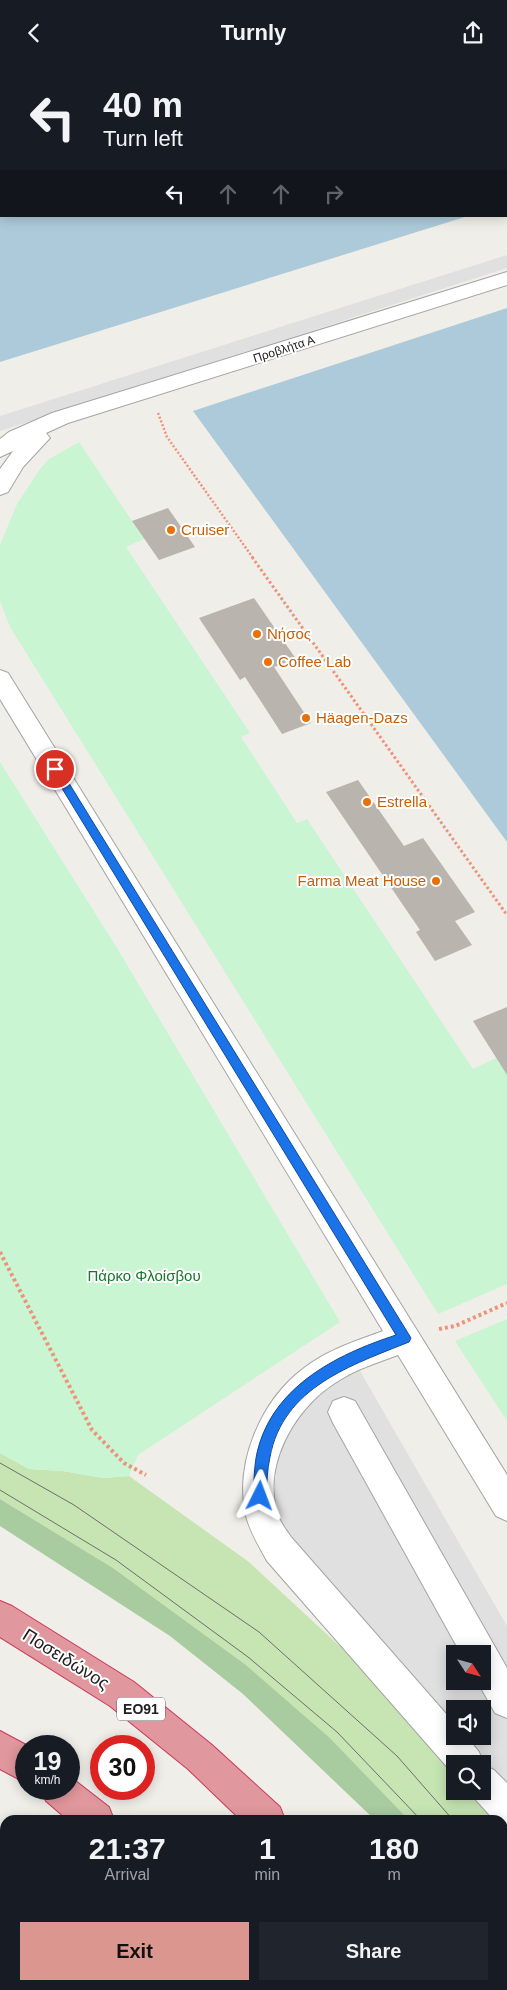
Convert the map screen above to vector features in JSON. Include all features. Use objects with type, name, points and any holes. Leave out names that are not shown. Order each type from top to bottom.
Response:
[{"type":"highway","name":"Ποσειδώνος","points":[[0,1618],[122,1694],[200,1757],[261,1815]]},
{"type":"highway","points":[[0,1748],[15,1758]]},
{"type":"highway","points":[[71,1800],[90,1815]]},
{"type":"street","name":"Προβλήτα Α","points":[[0,450],[17,437],[60,418],[507,278]]},
{"type":"street","name":"Προβλήτα Α","points":[[0,487],[15,462],[60,418]]},
{"type":"street","points":[[0,679],[507,1505]]},
{"type":"street","points":[[405,1338],[368,1350],[330,1369],[307,1385],[287,1406],[277,1421],[263,1457],[260,1496],[262,1515],[268,1531],[280,1549],[459,1755]]},
{"type":"street","points":[[344,1412],[475,1645]]},
{"type":"street","points":[[491,1673],[507,1701]]},
{"type":"street","points":[[491,1791],[507,1808]]},
{"type":"path","points":[[156,407],[167,437],[507,915]]},
{"type":"path","points":[[0,1252],[92,1430],[124,1463],[146,1475]]},
{"type":"path","points":[[405,1338],[455,1326],[507,1303]]},
{"type":"green space","points":[[79,442],[144,539],[126,547],[250,733],[241,737],[297,823],[307,819],[473,1069],[496,1058],[507,1075],[507,1284],[438,1314],[10,627],[0,601],[0,545],[17,504],[40,469],[49,459]]},
{"type":"green space","name":"Πάρκο Φλοίσβου","points":[[0,762],[117,948],[340,1322],[138,1455],[129,1476],[103,1478],[63,1471],[29,1469],[0,1453]]},
{"type":"green space","points":[[507,1319],[507,1421],[455,1341]]},
{"type":"green space","points":[[0,1453],[29,1469],[63,1471],[103,1478],[129,1476],[249,1562],[374,1678],[446,1756],[446,1800],[487,1800],[501,1815],[404,1815],[330,1738],[246,1665],[113,1568],[0,1499]]},
{"type":"green space","points":[[0,1499],[113,1568],[246,1665],[330,1738],[404,1815],[370,1815],[243,1694],[170,1636],[0,1526]]},
{"type":"shaded area","points":[[507,255],[507,268],[0,431],[0,416]]},
{"type":"shaded area","points":[[360,1371],[507,1626],[507,1785],[491,1767],[491,1755],[481,1755],[472,1745],[491,1745],[491,1700],[446,1700],[446,1716],[291,1540],[281,1525],[276,1512],[274,1495],[277,1460],[290,1428],[310,1401],[337,1381]]},
{"type":"water","points":[[0,217],[465,217],[0,362]]},
{"type":"water","points":[[507,308],[507,842],[193,411]]},
{"type":"building","points":[[168,508],[195,547],[159,560],[132,521]]},
{"type":"building","points":[[254,598],[296,659],[274,667],[311,723],[282,734],[245,677],[240,680],[199,618]]},
{"type":"building","points":[[358,780],[404,846],[423,838],[475,912],[455,921],[472,945],[435,961],[416,932],[420,930],[326,792]]},
{"type":"building","points":[[507,1007],[507,1075],[473,1021]]},
{"type":"tram line","points":[[0,1463],[74,1505],[259,1632],[397,1756],[449,1815]]},
{"type":"tram line","points":[[0,1490],[116,1560],[248,1657],[337,1732],[416,1815]]},
{"type":"place","name":"Cruiser","points":[[171,530]]},
{"type":"place","name":"Νήσος","points":[[257,634]]},
{"type":"place","name":"Coffee Lab","points":[[268,662]]},
{"type":"place","name":"Häagen-Dazs","points":[[306,718]]},
{"type":"place","name":"Estrella","points":[[367,802]]},
{"type":"place","name":"Farma Meat House","points":[[436,881]]},
{"type":"route","points":[[55,769],[405,1338],[368,1350],[330,1369],[300,1391],[277,1421],[269,1439],[263,1457],[260,1476],[260,1496]]}]
